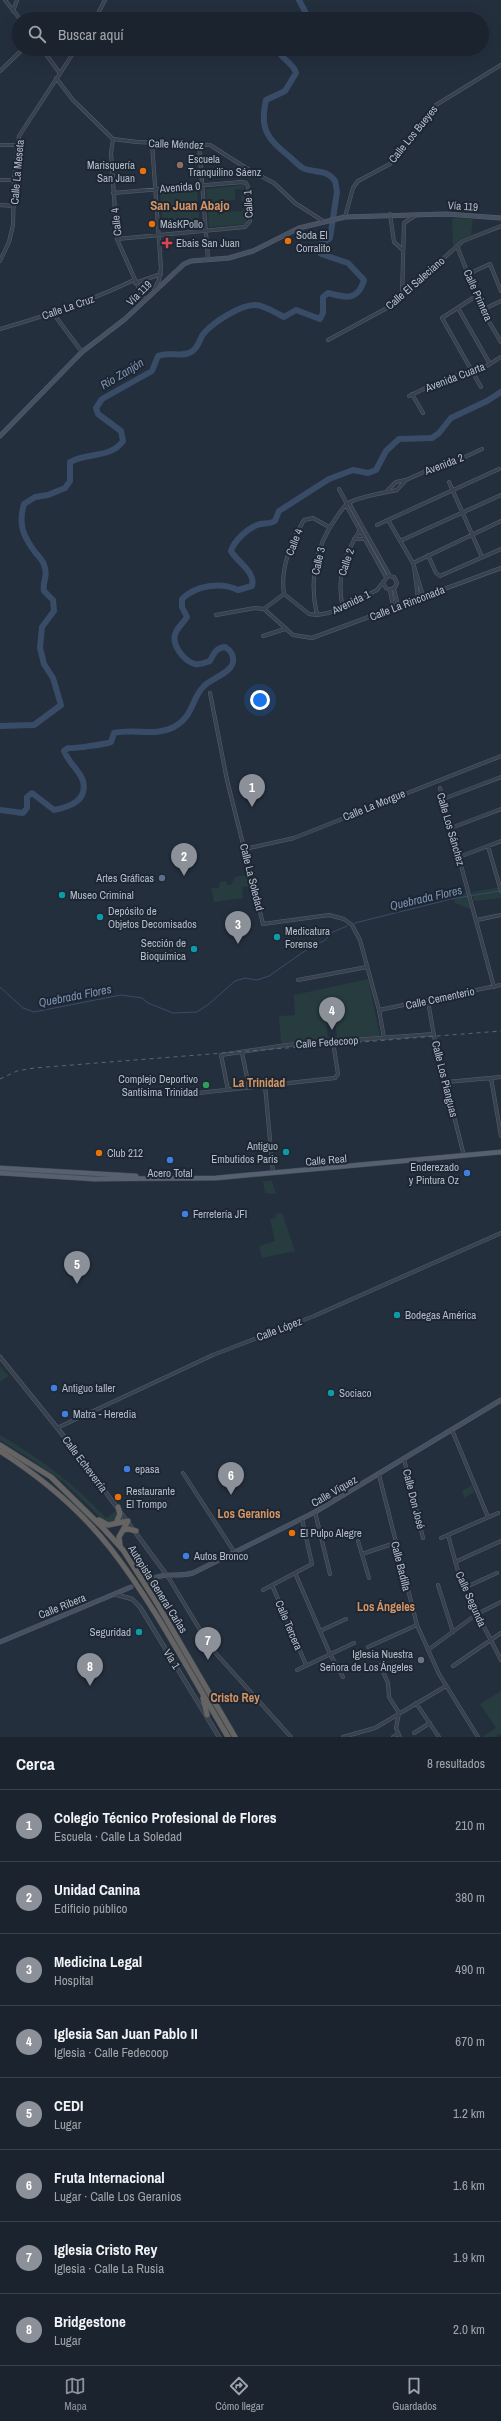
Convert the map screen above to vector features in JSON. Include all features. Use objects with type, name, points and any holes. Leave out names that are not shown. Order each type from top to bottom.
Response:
[{"type":"highway","name":"Autopista General Cañas","points":[[0,1445],[35,1465],[73,1497],[123,1550],[158,1605],[235,1737]]},
{"type":"highway","name":"Autopista General Cañas","points":[[0,1452],[67,1502],[110,1548],[140,1592],[228,1737]]},
{"type":"highway","points":[[73,1497],[103,1523],[111,1525],[118,1521],[128,1521]]},
{"type":"highway","points":[[118,1507],[120,1514],[118,1521]]},
{"type":"highway","points":[[123,1550],[119,1540],[122,1530],[128,1521]]},
{"type":"highway","points":[[122,1530],[129,1528],[136,1531]]},
{"type":"highway","points":[[201,1693],[207,1715]]},
{"type":"main road","name":"Vía 119","points":[[0,436],[82,352],[121,322],[184,264],[208,259],[229,258],[253,251],[299,228],[323,221],[346,217],[418,214],[501,218]]},
{"type":"main road","name":"Calle Real","points":[[0,1173],[94,1179],[216,1178],[501,1152]]},
{"type":"main road","name":"Calle Real","points":[[0,1168],[82,1172],[152,1178]]},
{"type":"main road","points":[[82,1172],[94,1179],[109,1174]]},
{"type":"main road","name":"Calle Víquez","points":[[166,1574],[179,1576],[193,1573],[302,1519],[379,1475],[501,1400]]},
{"type":"main road","points":[[149,1580],[166,1574]]},
{"type":"main road","name":"Calle Ribera","points":[[0,1642],[131,1588]]},
{"type":"street","points":[[5,0],[13,11]]},
{"type":"street","points":[[13,11],[17,0]]},
{"type":"street","points":[[99,12],[105,0]]},
{"type":"street","points":[[0,71],[16,56]]},
{"type":"street","points":[[47,56],[59,72]]},
{"type":"street","name":"Calle La Meseta","points":[[0,261],[9,242],[13,225],[14,180],[17,145],[21,132],[71,56]]},
{"type":"street","name":"Calle Los Bueyes","points":[[346,217],[351,194],[358,181],[390,164],[436,105],[501,65]]},
{"type":"street","points":[[56,78],[73,100],[113,139]]},
{"type":"street","name":"Calle Méndez","points":[[113,139],[152,143],[198,144],[215,148],[251,172],[274,183],[295,203],[323,221]]},
{"type":"street","name":"Calle 4","points":[[113,139],[111,153],[117,239],[144,300]]},
{"type":"street","points":[[152,143],[161,274],[154,290]]},
{"type":"street","points":[[198,144],[208,259]]},
{"type":"street","points":[[0,145],[17,145]]},
{"type":"street","points":[[0,180],[14,180]]},
{"type":"street","name":"Avenida 0","points":[[113,193],[246,183]]},
{"type":"street","name":"Calle 1","points":[[206,232],[243,228],[248,226],[250,221],[246,183]]},
{"type":"street","points":[[0,205],[14,206]]},
{"type":"street","points":[[390,214],[394,242],[403,251]]},
{"type":"street","points":[[402,297],[404,223],[418,214]]},
{"type":"street","name":"Calle El Saleciano","points":[[328,340],[388,308],[467,238],[501,226]]},
{"type":"street","points":[[117,239],[206,232]]},
{"type":"street","name":"Calle Primera","points":[[457,246],[482,310],[501,342]]},
{"type":"street","points":[[468,274],[490,264],[501,291]]},
{"type":"street","name":"Calle La Cruz","points":[[0,329],[54,313],[135,282],[161,274]]},
{"type":"street","points":[[476,296],[442,318],[481,387]]},
{"type":"street","points":[[482,310],[501,301]]},
{"type":"street","points":[[458,308],[490,364]]},
{"type":"street","points":[[54,313],[82,352]]},
{"type":"street","name":"Avenida Cuarta","points":[[409,396],[447,378],[473,371],[490,364],[501,357]]},
{"type":"street","points":[[412,394],[423,413]]},
{"type":"street","name":"Avenida 2","points":[[388,490],[396,482],[406,480],[482,449]]},
{"type":"street","points":[[377,525],[499,469]]},
{"type":"street","name":"Avenida 2","points":[[347,504],[388,490],[400,488],[406,480]]},
{"type":"street","points":[[449,482],[482,557]]},
{"type":"street","points":[[339,489],[388,576]]},
{"type":"street","points":[[400,541],[501,495]]},
{"type":"street","points":[[341,512],[351,510],[360,499]]},
{"type":"street","name":"Calle 3","points":[[317,615],[313,594],[315,566],[321,544],[329,527],[347,504]]},
{"type":"street","points":[[351,510],[365,539],[388,576],[397,581],[390,589]]},
{"type":"street","name":"Calle 4","points":[[284,594],[283,575],[288,556],[304,520],[312,518],[329,527]]},
{"type":"street","points":[[388,520],[413,564],[423,596]]},
{"type":"street","points":[[413,564],[428,555],[501,521]]},
{"type":"street","name":"Calle 2","points":[[343,608],[339,589],[341,568],[354,539],[360,530]]},
{"type":"street","name":"Calle 2","points":[[354,539],[365,539]]},
{"type":"street","points":[[428,555],[436,572],[440,576],[501,548]]},
{"type":"street","points":[[413,564],[418,598]]},
{"type":"street","name":"Calle La Rinconada","points":[[285,629],[293,635],[312,638],[501,568]]},
{"type":"street","name":"Avenida 1","points":[[284,594],[301,609],[317,615],[343,608],[377,590],[388,576]]},
{"type":"street","points":[[383,583],[390,589],[398,606]]},
{"type":"street","points":[[390,589],[393,607]]},
{"type":"street","name":"Avenida 1","points":[[377,590],[390,589]]},
{"type":"street","points":[[264,610],[284,594]]},
{"type":"street","points":[[216,615],[255,608],[264,610],[285,629]]},
{"type":"street","points":[[263,636],[285,629]]},
{"type":"street","name":"Calle La Soledad","points":[[210,693],[219,741],[264,924],[329,915],[344,919],[356,930],[379,1010],[384,1038]]},
{"type":"street","name":"Calle La Morgue","points":[[245,849],[294,838],[501,756]]},
{"type":"street","points":[[443,799],[501,777]]},
{"type":"street","name":"Calle Los Sánchez","points":[[440,788],[494,987]]},
{"type":"street","points":[[452,828],[501,809]]},
{"type":"street","points":[[459,858],[501,841]]},
{"type":"street","points":[[488,846],[501,891]]},
{"type":"street","points":[[477,920],[501,915]]},
{"type":"street","points":[[298,980],[367,966]]},
{"type":"street","name":"Calle Cementerio","points":[[379,1010],[501,985]]},
{"type":"street","name":"Calle Los Pianguas","points":[[428,1001],[434,1034],[464,1156]]},
{"type":"street","name":"Calle Fedecoop","points":[[228,1090],[221,1055],[267,1048],[434,1034]]},
{"type":"street","points":[[189,1094],[335,1078],[338,1074],[333,1042]]},
{"type":"street","points":[[242,1053],[250,1087]]},
{"type":"street","points":[[447,1082],[501,1077]]},
{"type":"street","points":[[490,1078],[501,1136]]},
{"type":"street","points":[[266,1085],[273,1174]]},
{"type":"street","name":"Calle López","points":[[57,1428],[213,1355],[314,1316],[501,1233]]},
{"type":"street","name":"Calle Echeverría","points":[[0,1357],[118,1507],[166,1574]]},
{"type":"street","points":[[452,1430],[488,1517]]},
{"type":"street","name":"Calle Don José","points":[[404,1459],[423,1538]]},
{"type":"street","points":[[183,1473],[235,1553]]},
{"type":"street","name":"Calle Badilla","points":[[379,1475],[417,1625],[446,1686],[478,1737]]},
{"type":"street","points":[[315,1512],[330,1574]]},
{"type":"street","points":[[441,1538],[498,1512]]},
{"type":"street","points":[[263,1590],[312,1564],[302,1519]]},
{"type":"street","name":"Calle Segunda","points":[[448,1535],[464,1588],[501,1660]]},
{"type":"street","points":[[358,1541],[369,1578]]},
{"type":"street","points":[[455,1562],[501,1541]]},
{"type":"street","points":[[362,1554],[395,1543]]},
{"type":"street","points":[[295,1573],[330,1654],[343,1677]]},
{"type":"street","points":[[464,1588],[496,1573]]},
{"type":"street","points":[[166,1574],[210,1648],[291,1737]]},
{"type":"street","name":"Calle Tercera","points":[[272,1585],[306,1665]]},
{"type":"street","points":[[438,1585],[453,1632]]},
{"type":"street","name":"Vía 1","points":[[114,1594],[132,1599],[140,1607],[219,1737]]},
{"type":"street","points":[[428,1650],[477,1614],[501,1602]]},
{"type":"street","points":[[320,1631],[346,1619]]},
{"type":"street","points":[[368,1647],[417,1625]]},
{"type":"street","points":[[453,1666],[489,1639],[501,1632]]},
{"type":"street","points":[[297,1670],[354,1643]]},
{"type":"street","points":[[380,1665],[388,1683],[389,1697],[399,1713],[396,1728],[399,1735],[392,1737]]},
{"type":"street","points":[[343,1737],[375,1728],[446,1686]]},
{"type":"street","points":[[416,1703],[439,1737]]},
{"type":"street","points":[[414,1733],[430,1723]]},
{"type":"green space","points":[[244,185],[247,224],[209,227],[206,189]],"holes":[[[235,189],[241,189],[243,211],[219,212],[218,201],[235,200]]]},
{"type":"green space","points":[[197,190],[200,227],[163,230],[160,193]]},
{"type":"green space","points":[[452,218],[473,219],[471,235],[463,238],[453,247]]},
{"type":"green space","points":[[249,875],[252,886],[242,887],[243,898],[214,902],[211,888],[219,888],[220,882],[226,881],[228,885],[231,885],[235,877]]},
{"type":"green space","points":[[501,887],[501,898],[474,901],[472,892]]},
{"type":"green space","points":[[467,893],[472,910],[455,903],[453,895]]},
{"type":"green space","points":[[368,979],[380,1036],[281,1043],[279,1016],[295,1015],[294,995]],"holes":[[[335,1023],[337,1036],[328,1037],[326,1025]]]},
{"type":"green space","points":[[263,1181],[272,1181],[276,1194],[265,1193]]},
{"type":"green space","points":[[282,1213],[295,1251],[262,1258],[259,1246],[275,1241],[270,1219],[276,1218],[275,1214]]},
{"type":"green space","points":[[0,1366],[9,1376],[0,1382]]},
{"type":"green space","points":[[0,1435],[56,1472],[82,1494],[106,1518],[116,1511],[117,1515],[115,1520],[106,1523],[64,1482],[0,1440]]},
{"type":"green space","points":[[472,1485],[474,1492],[464,1498],[462,1491]]},
{"type":"green space","points":[[501,1691],[501,1733],[495,1737],[482,1737],[496,1728],[480,1704]]},
{"type":"waterway","name":"Río Zanjón","points":[[299,0],[305,12]]},
{"type":"waterway","name":"Río Zanjón","points":[[0,726],[34,725],[61,705],[53,678],[44,664],[40,648],[42,627],[54,611],[53,600],[44,591],[46,573],[43,561],[27,541],[23,530],[22,511],[24,504],[35,497],[48,495],[65,488],[70,481],[70,462],[84,457],[105,453],[118,447],[123,441],[121,431],[98,414],[96,408],[102,399],[152,371],[158,356],[166,354],[187,354],[191,352],[197,346],[202,335],[208,329],[235,311],[249,306],[259,305],[284,317],[296,310],[320,319],[323,313],[323,297],[328,293],[346,297],[355,295],[364,280],[348,263],[321,254],[321,244],[330,238],[337,192],[335,181],[332,177],[325,173],[303,168],[276,145],[267,133],[264,119],[266,100],[285,91],[296,73],[292,66],[282,56]]},
{"type":"waterway","points":[[0,810],[23,813],[27,808],[27,797],[32,793],[54,810],[66,807],[76,802],[83,794],[83,781],[64,751],[68,748],[111,742],[114,733],[129,731],[152,732],[167,730],[174,727],[186,718],[196,697],[204,686],[232,666],[233,657],[230,651],[225,647],[217,650],[210,661],[201,664],[191,662],[183,656],[176,647],[175,637],[177,630],[187,617],[182,607],[182,599],[188,594],[209,586],[224,586],[238,590],[252,586],[249,572],[231,551],[235,543],[245,532],[259,524],[275,521],[279,511],[329,479],[353,470],[368,473],[376,470],[386,451],[399,439],[432,438],[439,433],[451,418],[487,401],[501,392]]},
{"type":"waterway","name":"Quebrada Flores","points":[[355,923],[451,899],[500,891]]},
{"type":"waterway","name":"Quebrada Flores","points":[[0,987],[23,1008],[34,1012],[121,995],[142,998],[148,1003],[173,1013],[197,1012],[209,1004],[235,981],[245,978],[257,980],[269,976],[312,946],[324,941],[333,932],[347,926]]},
{"type":"railway","points":[[0,1079],[17,1071],[34,1068],[501,1031]]},
{"type":"place","name":"Escuela Tranquilino Sáenz","points":[[180,165]]},
{"type":"place","name":"Marisquería San Juan","points":[[143,171]]},
{"type":"place","name":"MásKPollo","points":[[152,224]]},
{"type":"place","name":"Soda El Corralito","points":[[288,241]]},
{"type":"place","name":"Ebais San Juan","points":[[167,243]]},
{"type":"place","name":"Colegio Técnico Profesional de Flores","points":[[252,807]]},
{"type":"place","name":"Unidad Canina","points":[[184,876]]},
{"type":"place","name":"Artes Gráficas","points":[[162,878]]},
{"type":"place","name":"Museo Criminal","points":[[62,895]]},
{"type":"place","name":"Depósito de Objetos Decomisados","points":[[100,917]]},
{"type":"place","name":"Medicatura Forense","points":[[277,937]]},
{"type":"place","name":"Medicina Legal","points":[[238,944]]},
{"type":"place","name":"Sección de Bioquímica","points":[[194,949]]},
{"type":"place","name":"Iglesia San Juan Pablo II","points":[[332,1030]]},
{"type":"place","name":"Complejo Deportivo Santísima Trinidad","points":[[206,1085]]},
{"type":"place","name":"Antiguo Embutidos Paris","points":[[286,1152]]},
{"type":"place","name":"Club 212","points":[[99,1153]]},
{"type":"place","name":"Acero Total","points":[[170,1160]]},
{"type":"place","name":"Enderezado y Pintura Oz","points":[[467,1173]]},
{"type":"place","name":"Ferretería JFI","points":[[185,1214]]},
{"type":"place","name":"CEDI","points":[[77,1284]]},
{"type":"place","name":"Bodegas América","points":[[397,1315]]},
{"type":"place","name":"Antiguo taller","points":[[54,1388]]},
{"type":"place","name":"Sociaco","points":[[331,1393]]},
{"type":"place","name":"Matra - Heredia","points":[[65,1414]]},
{"type":"place","name":"epasa","points":[[127,1469]]},
{"type":"place","name":"Fruta Internacional","points":[[231,1495]]},
{"type":"place","name":"Restaurante El Trompo","points":[[118,1497]]},
{"type":"place","name":"El Pulpo Alegre","points":[[292,1533]]},
{"type":"place","name":"Autos Bronco","points":[[186,1556]]},
{"type":"place","name":"Seguridad","points":[[139,1632]]},
{"type":"place","name":"Iglesia Cristo Rey","points":[[208,1660]]},
{"type":"place","name":"Iglesia Nuestra Señora de Los Ángeles","points":[[421,1660]]},
{"type":"place","name":"Bridgestone","points":[[90,1686]]},
{"type":"district","name":"San Juan Abajo","points":[[190,205]]},
{"type":"district","name":"La Trinidad","points":[[259,1083]]},
{"type":"district","name":"Los Geranios","points":[[249,1514]]},
{"type":"district","name":"Los Ángeles","points":[[386,1607]]},
{"type":"district","name":"Cristo Rey","points":[[235,1698]]}]
